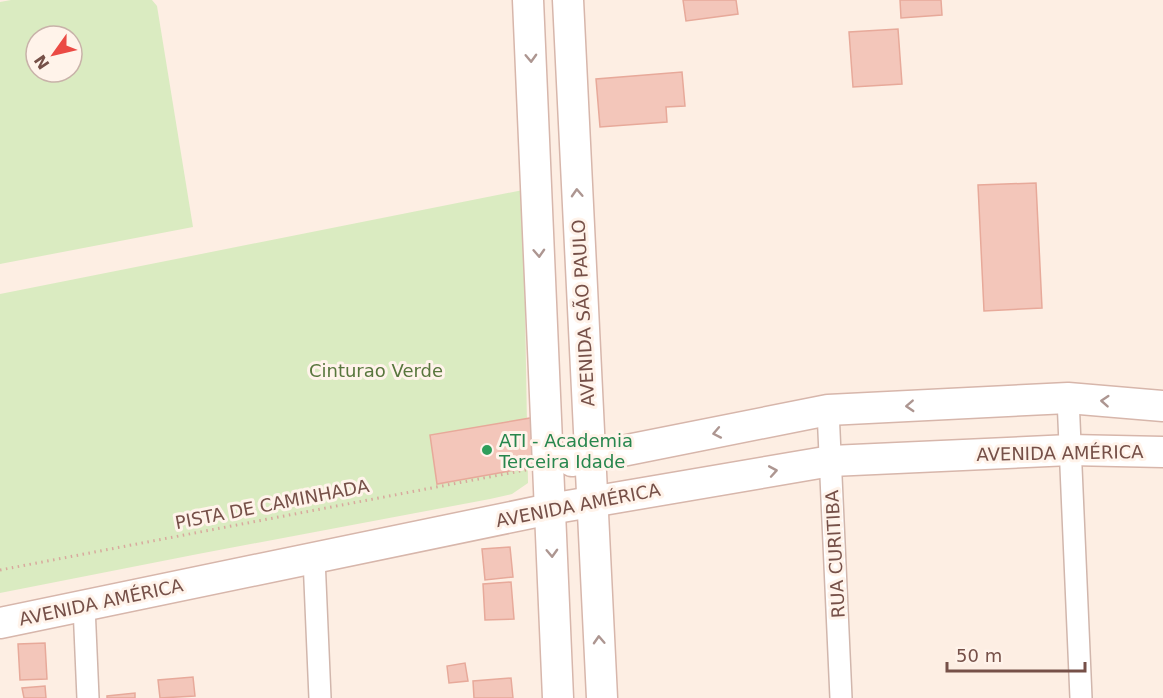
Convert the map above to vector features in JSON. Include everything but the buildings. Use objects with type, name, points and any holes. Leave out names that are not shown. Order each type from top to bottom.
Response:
[{"type":"main road","points":[[528,0],[558,698]]},
{"type":"main road","name":"AVENIDA SÃO PAULO","points":[[568,0],[602,698]]},
{"type":"main road","points":[[548,466],[828,410],[1068,399],[1163,406]]},
{"type":"main road","name":"AVENIDA AMÉRICA","points":[[0,623],[550,509],[831,461],[1070,450],[1163,452]]},
{"type":"street","points":[[1068,399],[1081,698]]},
{"type":"street","name":"RUA CURITIBA","points":[[828,410],[841,698]]},
{"type":"street","points":[[315,558],[320,698]]},
{"type":"street","points":[[84,606],[88,698]]},
{"type":"path","name":"PISTA DE CAMINHADA","points":[[0,570],[548,466]]},
{"type":"green space","points":[[11,0],[152,0],[157,6],[193,227],[0,264],[0,2]]},
{"type":"green space","name":"Cinturao Verde","points":[[523,190],[528,483],[512,494],[490,499],[0,593],[0,294]]},
{"type":"place","name":"ATI - Academia Terceira Idade","points":[[487,450]]}]
